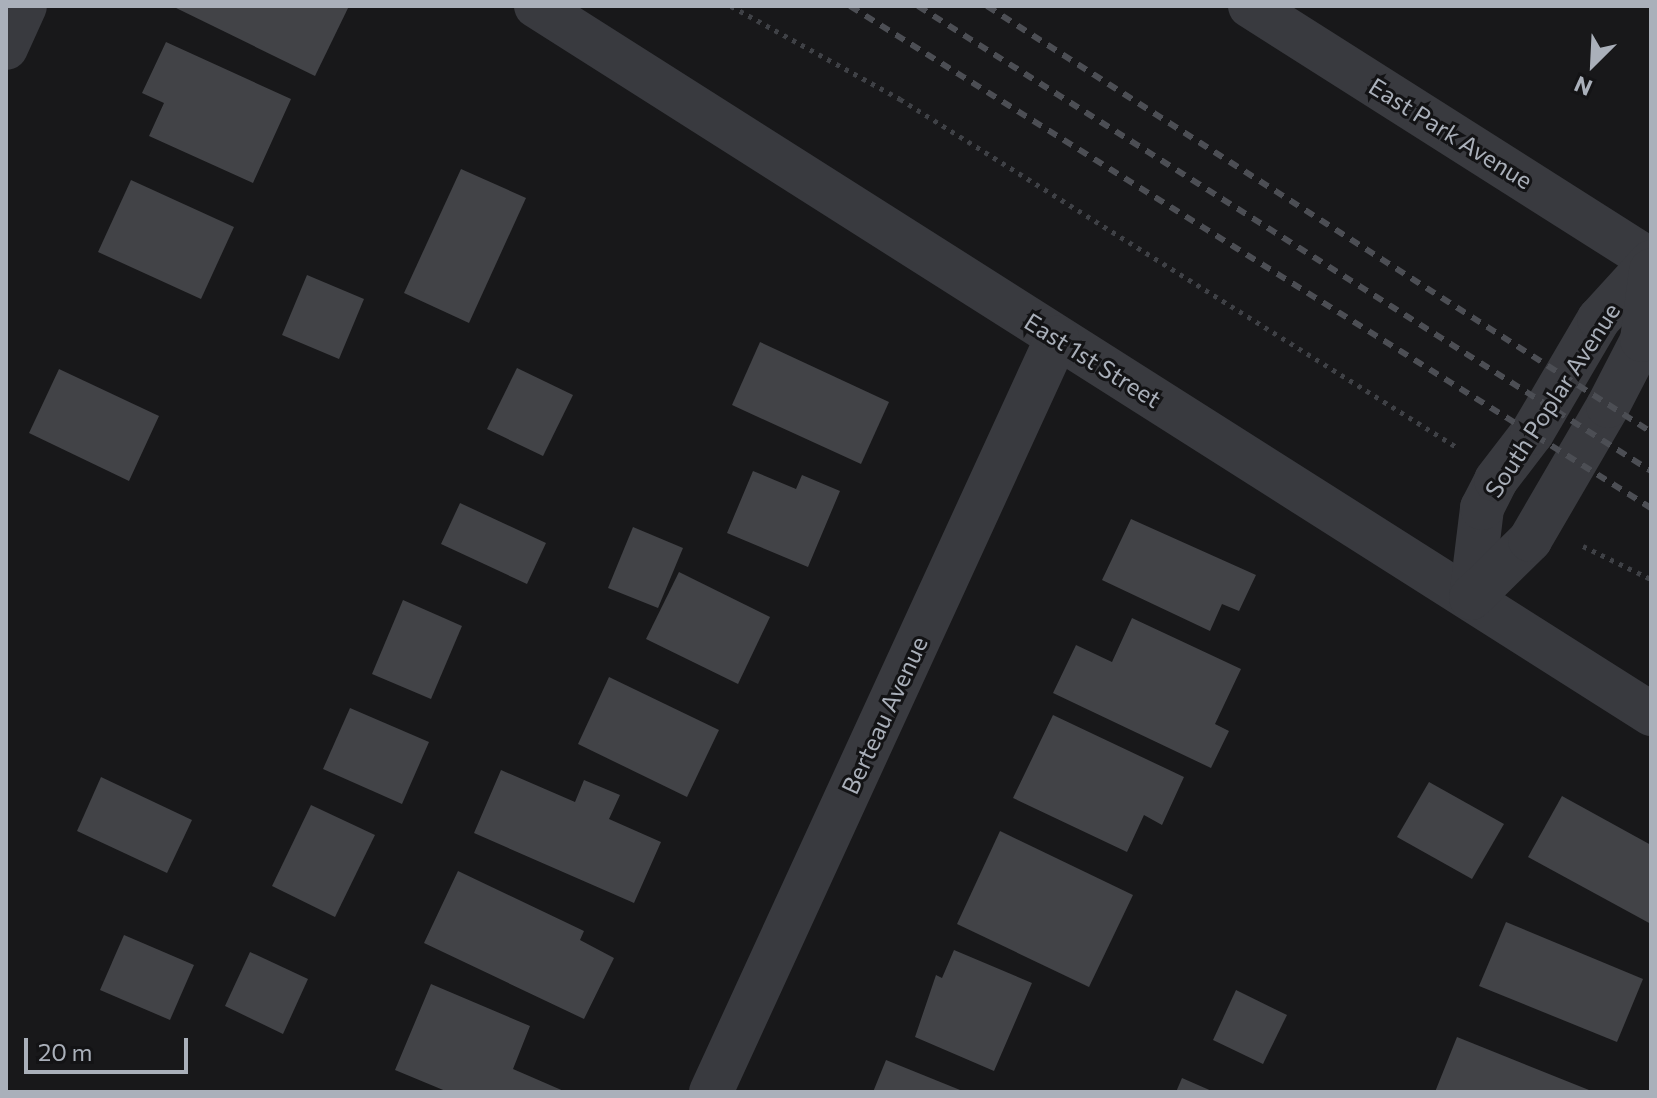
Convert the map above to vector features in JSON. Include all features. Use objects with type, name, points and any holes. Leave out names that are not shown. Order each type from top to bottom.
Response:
[{"type":"street","points":[[6,48],[25,6]]},
{"type":"street","name":"East 1st Street","points":[[536,6],[1651,714]]},
{"type":"street","name":"East Park Avenue","points":[[1250,6],[1651,261]]},
{"type":"street","name":"South Poplar Avenue","points":[[1471,598],[1482,508],[1496,480],[1532,433],[1599,319],[1651,261]]},
{"type":"street","name":"South Poplar Avenue","points":[[1471,598],[1530,540],[1642,340],[1651,271]]},
{"type":"street","name":"Berteau Avenue","points":[[711,1092],[1057,338]]},
{"type":"path","points":[[731,6],[900,99],[1456,447],[1496,480]]},
{"type":"path","points":[[1540,522],[1651,579]]},
{"type":"building","points":[[172,6],[349,6],[315,76]]},
{"type":"building","points":[[166,42],[291,99],[253,183],[149,136],[164,103],[142,93]]},
{"type":"building","points":[[461,169],[526,198],[469,323],[404,293]]},
{"type":"building","points":[[131,180],[234,227],[201,299],[98,252]]},
{"type":"building","points":[[307,275],[364,299],[339,359],[282,335]]},
{"type":"building","points":[[760,342],[889,402],[861,464],[732,405]]},
{"type":"building","points":[[517,368],[573,395],[543,456],[487,429]]},
{"type":"building","points":[[59,369],[159,416],[129,481],[29,433]]},
{"type":"building","points":[[753,471],[796,489],[802,475],[840,491],[808,567],[727,533]]},
{"type":"building","points":[[460,503],[546,543],[527,584],[441,544]]},
{"type":"building","points":[[1131,519],[1256,575],[1239,611],[1222,604],[1210,631],[1102,580]]},
{"type":"building","points":[[633,527],[683,548],[658,608],[608,588]]},
{"type":"building","points":[[679,572],[770,617],[738,684],[646,639]]},
{"type":"building","points":[[403,600],[462,626],[431,699],[372,674]]},
{"type":"building","points":[[1132,618],[1241,669],[1215,724],[1229,731],[1211,768],[1053,693],[1076,645],[1112,662]]},
{"type":"building","points":[[609,677],[719,730],[687,797],[578,744]]},
{"type":"building","points":[[350,708],[429,742],[402,804],[323,769]]},
{"type":"building","points":[[1053,715],[1184,777],[1162,825],[1144,815],[1127,852],[1013,798]]},
{"type":"building","points":[[501,770],[575,802],[584,780],[620,795],[609,819],[661,842],[634,903],[474,833]]},
{"type":"building","points":[[101,777],[192,820],[167,873],[77,831]]},
{"type":"building","points":[[1429,782],[1504,824],[1472,879],[1397,837]]},
{"type":"building","points":[[1562,796],[1651,845],[1651,924],[1528,857]]},
{"type":"building","points":[[311,805],[375,835],[335,917],[272,886]]},
{"type":"building","points":[[1000,831],[1133,895],[1089,987],[957,924]]},
{"type":"building","points":[[458,871],[584,931],[580,940],[614,958],[584,1019],[424,943]]},
{"type":"building","points":[[1506,922],[1643,979],[1617,1042],[1479,986]]},
{"type":"building","points":[[124,935],[194,965],[170,1020],[100,990]]},
{"type":"building","points":[[954,950],[1032,983],[994,1071],[915,1037],[936,975],[942,978]]},
{"type":"building","points":[[250,952],[308,979],[283,1034],[225,1006]]},
{"type":"building","points":[[431,984],[530,1026],[513,1069],[566,1092],[448,1092],[395,1070]]},
{"type":"building","points":[[1236,990],[1287,1015],[1263,1064],[1213,1040]]},
{"type":"building","points":[[1457,1037],[1594,1092],[1435,1092]]},
{"type":"building","points":[[886,1060],[965,1092],[873,1092]]},
{"type":"building","points":[[1182,1078],[1214,1092],[1176,1092]]},
{"type":"railway","points":[[850,6],[1651,508]]},
{"type":"railway","points":[[918,6],[1651,471]]},
{"type":"railway","points":[[987,6],[1651,432]]}]
